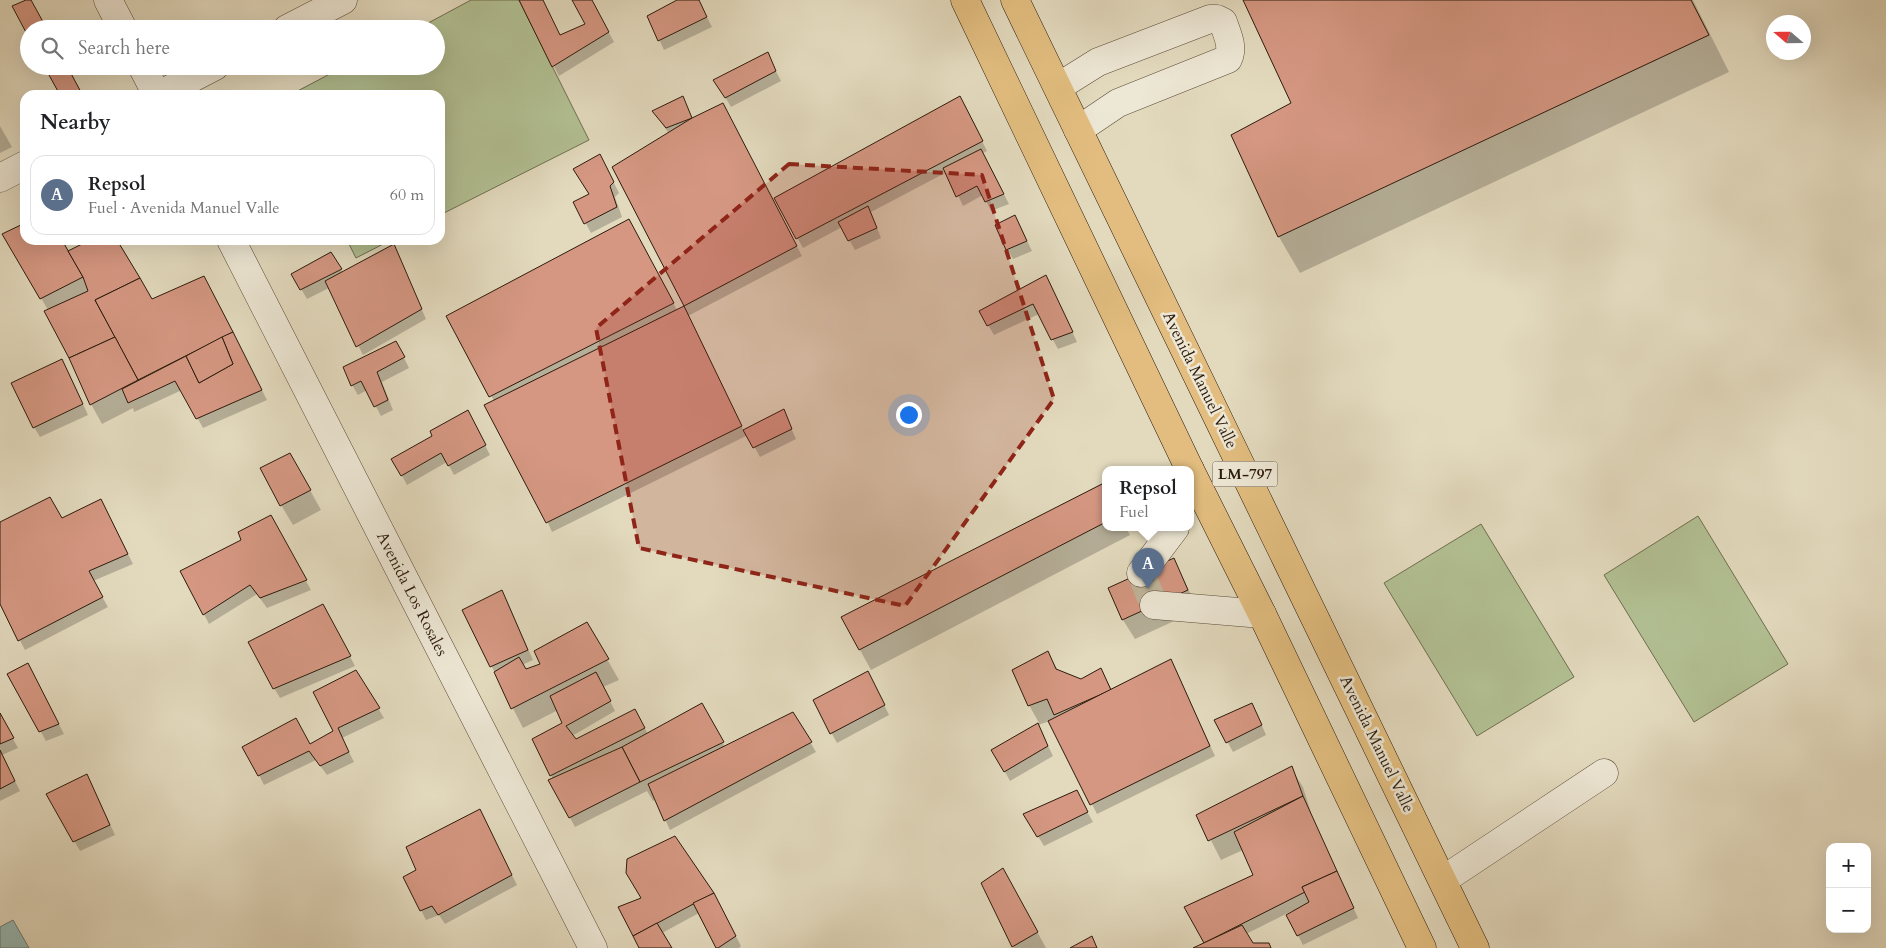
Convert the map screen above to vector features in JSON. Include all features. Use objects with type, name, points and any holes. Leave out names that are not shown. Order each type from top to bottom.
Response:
[{"type":"main road","name":"LM-797","points":[[965,0],[1184,466]]},
{"type":"main road","name":"Avenida Manuel Valle","points":[[1015,0],[1476,948]]},
{"type":"main road","name":"LM-797","points":[[1194,487],[1262,614],[1422,948]]},
{"type":"street","points":[[108,0],[118,20]]},
{"type":"street","points":[[304,20],[343,0]]},
{"type":"street","points":[[1058,87],[1098,62],[1210,19],[1217,19],[1223,22],[1231,48],[1231,54],[1228,59],[1118,103],[1078,130]]},
{"type":"street","points":[[147,75],[155,90]]},
{"type":"street","points":[[168,90],[197,75]]},
{"type":"street","points":[[0,178],[20,168]]},
{"type":"street","name":"Avenida Los Rosales","points":[[234,245],[593,948]]},
{"type":"street","points":[[1141,573],[1173,531]]},
{"type":"street","points":[[1154,605],[1262,614]]},
{"type":"street","points":[[1443,880],[1604,773]]},
{"type":"highlighted area","points":[[789,164],[982,175],[1054,399],[905,606],[639,548],[596,328]]},
{"type":"green space","points":[[471,0],[519,0],[589,140],[445,212],[445,90],[299,90],[328,75],[445,75],[445,20],[434,20]]},
{"type":"green space","points":[[350,245],[381,245],[356,258]]},
{"type":"green space","points":[[1698,516],[1788,664],[1694,722],[1604,575]]},
{"type":"green space","points":[[1481,524],[1574,677],[1477,736],[1384,583]]},
{"type":"water","points":[[13,920],[29,948],[0,948],[0,927]]},
{"type":"building","points":[[26,0],[31,0],[42,20],[20,21],[12,6]]},
{"type":"building","points":[[519,0],[543,0],[560,35],[585,24],[572,0],[592,0],[609,32],[552,67]]},
{"type":"building","points":[[677,0],[699,0],[707,17],[658,41],[647,16]]},
{"type":"building","points":[[1243,0],[1691,0],[1709,35],[1278,237],[1231,135],[1291,103]]},
{"type":"building","points":[[768,52],[776,71],[725,98],[713,80]]},
{"type":"building","points":[[49,75],[72,75],[80,90],[57,90]]},
{"type":"building","points":[[683,96],[692,118],[666,128],[652,111]]},
{"type":"building","points":[[960,96],[983,141],[796,239],[774,198]]},
{"type":"building","points":[[723,103],[797,246],[684,306],[612,167],[692,118]]},
{"type":"building","points":[[981,149],[1004,194],[985,202],[977,186],[956,197],[943,168]]},
{"type":"building","points":[[600,154],[614,182],[610,186],[617,207],[584,224],[573,202],[589,194],[573,169]]},
{"type":"building","points":[[868,206],[877,228],[848,241],[838,222]]},
{"type":"building","points":[[1015,215],[1027,241],[1006,250],[995,225]]},
{"type":"building","points":[[629,219],[674,303],[489,397],[446,316]]},
{"type":"building","points":[[20,225],[20,245],[65,245],[83,277],[40,299],[2,234]]},
{"type":"building","points":[[80,245],[120,245],[140,278],[95,300],[115,337],[69,358],[44,311],[88,291],[83,277],[68,251]]},
{"type":"building","points":[[394,245],[422,309],[356,347],[325,281]]},
{"type":"building","points":[[331,252],[342,269],[300,290],[291,274]]},
{"type":"building","points":[[1046,275],[1073,332],[1051,340],[1033,304],[987,326],[979,311]]},
{"type":"building","points":[[204,276],[233,332],[138,380],[95,300],[140,278],[152,299]]},
{"type":"building","points":[[684,306],[742,426],[546,523],[484,405]]},
{"type":"building","points":[[233,332],[262,390],[196,419],[175,381],[128,403],[122,389],[186,356],[199,383],[233,364],[222,337]]},
{"type":"building","points":[[115,337],[138,380],[90,405],[69,358]]},
{"type":"building","points":[[222,337],[233,364],[199,383],[186,356]]},
{"type":"building","points":[[396,341],[405,357],[377,372],[388,400],[374,407],[361,381],[351,386],[343,367]]},
{"type":"building","points":[[62,359],[83,404],[33,428],[11,383]]},
{"type":"building","points":[[784,409],[792,429],[753,448],[743,430]]},
{"type":"building","points":[[468,410],[486,445],[448,466],[441,453],[401,476],[391,459],[432,436],[430,431]]},
{"type":"building","points":[[290,453],[311,490],[280,506],[260,468]]},
{"type":"building","points":[[1102,484],[1102,524],[859,650],[841,617]]},
{"type":"building","points":[[50,497],[62,518],[101,499],[128,554],[89,571],[103,597],[18,641],[0,604],[0,522]]},
{"type":"building","points":[[271,515],[307,580],[260,598],[250,585],[203,615],[180,571],[241,540],[238,532]]},
{"type":"building","points":[[1174,558],[1188,590],[1122,620],[1108,588]]},
{"type":"building","points":[[502,590],[528,650],[490,667],[462,610]]},
{"type":"building","points":[[323,604],[351,656],[273,689],[248,642]]},
{"type":"building","points":[[587,622],[609,659],[511,709],[494,672],[519,657],[526,669],[540,664],[534,651]]},
{"type":"building","points":[[1048,651],[1056,669],[1081,679],[1101,668],[1111,690],[1054,715],[1047,699],[1028,706],[1012,670]]},
{"type":"building","points":[[1171,659],[1210,746],[1090,805],[1048,721]]},
{"type":"building","points":[[28,663],[59,724],[39,732],[7,674]]},
{"type":"building","points":[[356,670],[380,708],[338,728],[349,752],[320,766],[309,751],[258,776],[242,747],[296,718],[310,744],[333,731],[313,692]]},
{"type":"building","points":[[868,671],[885,705],[830,734],[813,700]]},
{"type":"building","points":[[596,672],[611,701],[566,726],[576,739],[635,709],[645,728],[550,776],[532,739],[562,723],[550,696]]},
{"type":"building","points":[[702,703],[724,742],[640,782],[622,747]]},
{"type":"building","points":[[1252,703],[1262,725],[1226,743],[1214,720]]},
{"type":"building","points":[[793,712],[812,742],[664,821],[648,784]]},
{"type":"building","points":[[0,713],[14,738],[0,744]]},
{"type":"building","points":[[1038,723],[1048,746],[1004,772],[991,750]]},
{"type":"building","points":[[622,747],[640,782],[569,818],[548,780]]},
{"type":"building","points":[[0,750],[15,781],[0,789]]},
{"type":"building","points":[[1292,766],[1303,796],[1208,841],[1196,815]]},
{"type":"building","points":[[87,774],[110,825],[73,842],[46,794]]},
{"type":"building","points":[[1077,790],[1088,812],[1037,837],[1023,814]]},
{"type":"building","points":[[1303,796],[1337,871],[1302,887],[1305,892],[1204,943],[1184,907],[1253,875],[1234,832]]},
{"type":"building","points":[[480,809],[512,875],[438,915],[432,906],[420,911],[403,877],[416,870],[406,847]]},
{"type":"building","points":[[675,836],[714,893],[633,936],[618,907],[641,898],[626,873],[627,859]]},
{"type":"building","points":[[1003,868],[1038,932],[1012,947],[981,883]]},
{"type":"building","points":[[1337,871],[1354,908],[1297,936],[1286,915],[1309,902],[1302,887]]},
{"type":"building","points":[[714,893],[736,936],[718,948],[716,948],[693,903]]},
{"type":"building","points":[[657,923],[672,948],[639,948],[633,936]]},
{"type":"building","points":[[1242,925],[1253,943],[1269,943],[1271,948],[1193,948]]},
{"type":"building","points":[[1092,936],[1097,948],[1070,948]]},
{"type":"tunnel","points":[[1141,573],[1154,605]]},
{"type":"place","name":"Repsol","points":[[1148,589]]}]
